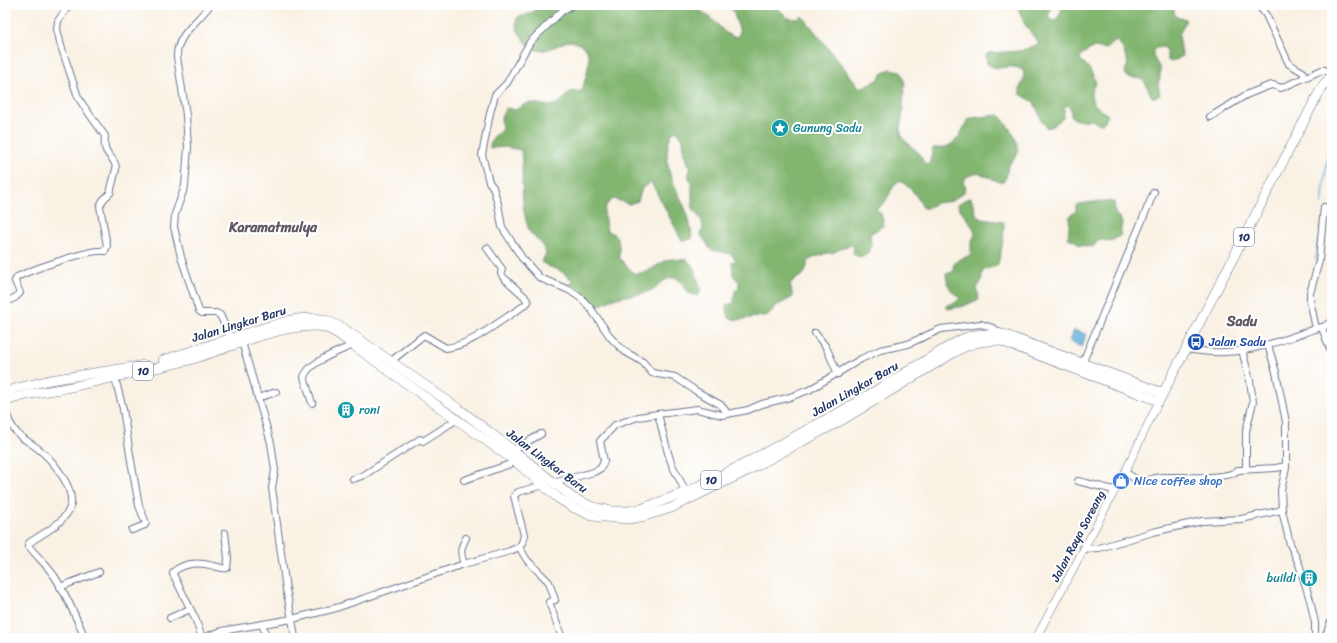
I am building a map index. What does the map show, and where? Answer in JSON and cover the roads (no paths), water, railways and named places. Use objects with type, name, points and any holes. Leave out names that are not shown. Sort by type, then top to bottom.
[{"type":"highway","name":"10","points":[[1161,397],[1316,98],[1324,84],[1332,75]]},
{"type":"highway","name":"Jalan Lingkar Baru","points":[[5,402],[16,397],[35,392],[60,389],[116,378],[201,356],[279,323],[306,318],[316,318],[331,322],[343,328],[459,409],[513,450],[569,496],[593,507],[611,511],[628,511],[641,509],[686,492],[744,464],[840,412],[965,337],[984,334],[1003,334],[1082,364],[1161,397]]},
{"type":"highway","name":"Jalan Lingkar Baru","points":[[5,394],[14,389],[50,380],[142,365],[201,349],[280,331],[306,326],[318,326],[333,331],[353,345],[516,462],[558,498],[572,507],[592,516],[629,519],[671,508],[747,471],[844,419],[960,349],[973,343],[987,340],[1001,341],[1161,397]]},
{"type":"main road","name":"Jalan Raya Soreang","points":[[1036,638],[1125,472],[1161,397]]},
{"type":"street","points":[[5,303],[20,293],[15,280],[17,277],[96,250],[105,251],[107,246],[100,206],[110,192],[116,165],[106,151],[104,143],[105,136],[78,97],[61,46],[57,29],[58,21],[69,5]]},
{"type":"street","points":[[210,5],[186,32],[176,49],[186,115],[188,147],[185,186],[175,214],[174,227],[180,252],[199,311],[202,313],[216,313],[220,315],[235,341],[258,398],[273,456],[275,470],[272,488],[286,589],[295,638]]},
{"type":"street","points":[[572,5],[562,11],[530,42],[511,77],[496,95],[490,113],[482,155],[489,182],[498,204],[502,227],[522,258],[536,275],[546,281],[569,290],[582,299],[591,309],[611,338],[624,351],[643,362],[652,373],[675,377],[721,405],[728,414]]},
{"type":"street","points":[[1258,5],[1266,15],[1289,64],[1303,72],[1305,77]]},
{"type":"street","points":[[1210,117],[1246,95],[1273,85],[1281,88],[1322,70],[1325,70],[1332,75]]},
{"type":"street","points":[[1082,364],[1154,192]]},
{"type":"street","points":[[1324,207],[1319,261],[1310,293],[1310,300],[1319,328],[1332,354]]},
{"type":"street","points":[[390,362],[424,335],[444,348],[455,346],[480,335],[528,302],[524,296],[503,277],[501,273],[502,269],[487,248]]},
{"type":"street","points":[[1185,349],[1206,352],[1242,350],[1268,345],[1319,328],[1332,321]]},
{"type":"street","points":[[225,533],[228,558],[227,568],[224,569],[204,564],[194,564],[182,566],[173,572],[202,638],[222,631],[292,619],[336,608],[464,564],[519,547],[524,540],[524,535],[514,496],[518,492],[594,472],[601,468],[604,461],[600,441],[615,425],[658,414],[698,409],[719,415],[748,410],[762,404],[802,393],[838,374],[861,359],[880,350],[908,344],[941,329],[981,324],[993,328],[1003,334]]},
{"type":"street","points":[[815,333],[826,347],[838,374]]},
{"type":"street","points":[[312,402],[304,375],[317,362],[353,345]]},
{"type":"street","points":[[1268,345],[1276,372],[1285,414],[1286,466],[1281,490],[1282,510],[1290,544],[1299,564],[1310,600],[1315,623],[1315,636],[1317,638]]},
{"type":"street","points":[[1242,350],[1250,381],[1253,402],[1246,431],[1246,469]]},
{"type":"street","points":[[116,378],[140,506],[146,523],[145,525],[132,530]]},
{"type":"street","points":[[258,398],[276,392]]},
{"type":"street","points":[[5,408],[9,421],[18,434],[50,459],[59,471],[69,490],[71,503],[64,518],[28,544],[54,576],[73,609],[85,638]]},
{"type":"street","points":[[658,414],[668,453],[686,492]]},
{"type":"street","points":[[353,479],[364,475],[420,439],[424,441],[456,420]]},
{"type":"street","points":[[513,450],[541,434]]},
{"type":"street","points":[[464,480],[516,462]]},
{"type":"street","points":[[1125,472],[1140,481],[1161,477],[1205,477],[1227,475],[1238,470],[1286,466]]},
{"type":"street","points":[[1078,481],[1114,490]]},
{"type":"street","points":[[1083,549],[1099,548],[1153,532],[1202,521],[1241,519],[1282,510]]},
{"type":"street","points":[[464,564],[461,546],[466,538]]},
{"type":"street","points":[[519,547],[527,560],[549,582],[555,600],[549,602],[562,638]]},
{"type":"street","points":[[60,587],[99,572]]},
{"type":"street","points":[[170,618],[190,609]]},
{"type":"street","points":[[1325,638],[1332,619]]},
{"type":"street","points":[[262,624],[267,638]]},
{"type":"water","points":[[1074,330],[1086,334],[1082,347],[1070,342]]},
{"type":"waterway","points":[[1322,205],[1332,116]]},
{"type":"waterway","points":[[1316,260],[1318,240]]},
{"type":"waterway","points":[[1307,299],[1307,305]]},
{"type":"place","name":"Gunung Sadu","points":[[780,128]]},
{"type":"place","name":"Jalan Sadu","points":[[1196,342]]},
{"type":"place","name":"roni","points":[[346,410]]},
{"type":"place","name":"Nice coffee shop","points":[[1121,481]]},
{"type":"place","name":"buildi","points":[[1309,578]]},
{"type":"district","name":"Karamatmulya","points":[[273,227]]},
{"type":"district","name":"Sadu","points":[[1242,321]]}]
